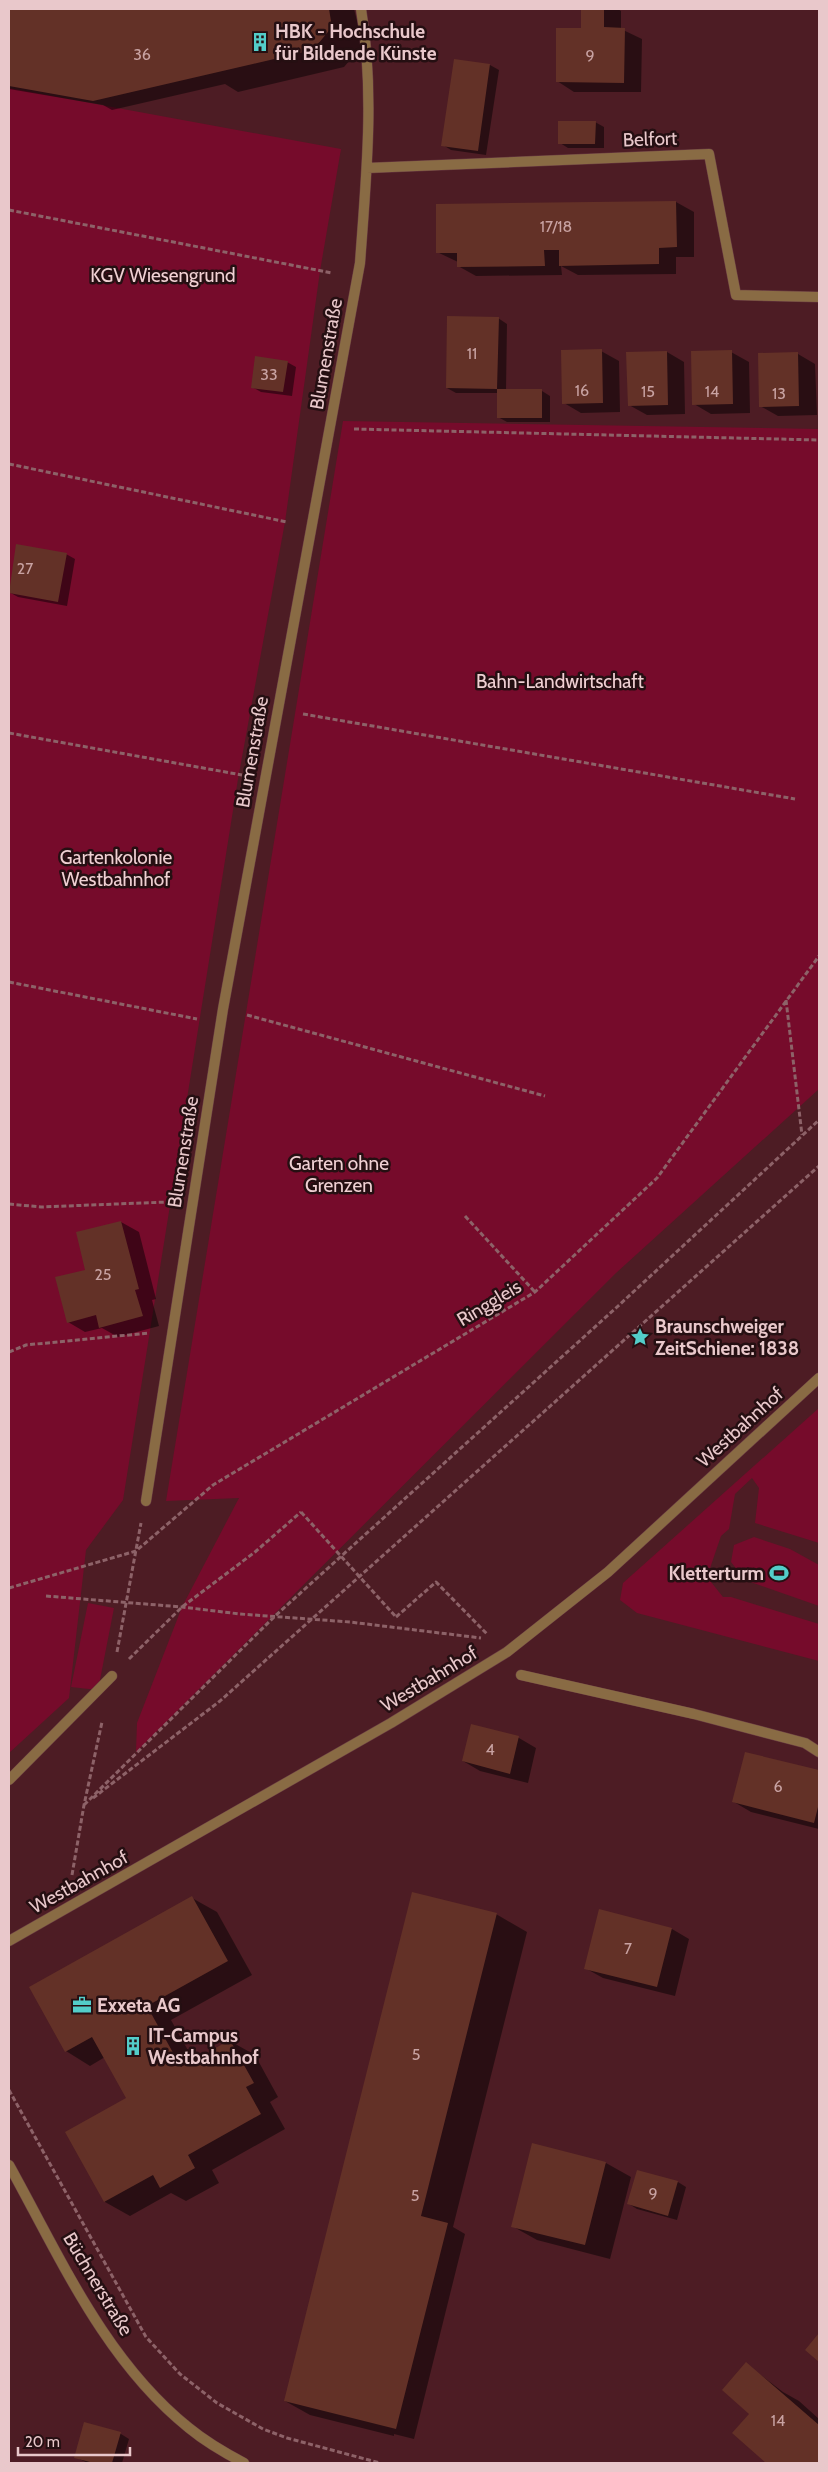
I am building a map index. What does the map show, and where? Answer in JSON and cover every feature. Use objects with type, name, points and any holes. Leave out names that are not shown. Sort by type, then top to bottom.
[{"type":"street","name":"Blumenstraße","points":[[146,1501],[220,1023],[358,278],[367,168],[367,43],[361,9]]},
{"type":"street","name":"Belfort","points":[[367,168],[709,154],[736,294],[819,297]]},
{"type":"street","name":"Westbahnhof","points":[[9,1941],[67,1910],[399,1718],[506,1652],[608,1572],[819,1378]]},
{"type":"street","points":[[521,1675],[704,1716],[805,1743],[819,1752]]},
{"type":"street","points":[[9,1780],[112,1676]]},
{"type":"street","name":"Büchnerstraße","points":[[9,2165],[98,2325],[135,2375],[188,2428],[213,2446],[244,2463]]},
{"type":"path","points":[[9,210],[358,278]]},
{"type":"path","points":[[331,428],[819,440]]},
{"type":"path","points":[[9,464],[312,527]]},
{"type":"path","points":[[277,709],[795,799]]},
{"type":"path","points":[[9,732],[264,780]]},
{"type":"path","name":"Ringgleis","points":[[9,1588],[136,1551],[213,1485],[535,1292],[657,1178],[819,956]]},
{"type":"path","points":[[9,982],[220,1023]]},
{"type":"path","points":[[786,1000],[802,1136]]},
{"type":"path","points":[[223,1009],[546,1096]]},
{"type":"path","points":[[67,1910],[84,1805],[275,1616],[617,1307],[819,1120]]},
{"type":"path","points":[[84,1805],[220,1702],[819,1166]]},
{"type":"path","points":[[9,1204],[41,1207],[193,1201]]},
{"type":"path","points":[[465,1216],[535,1292]]},
{"type":"path","points":[[9,1352],[26,1345],[172,1330]]},
{"type":"path","points":[[46,1596],[182,1607],[313,1619],[492,1639],[436,1582],[396,1617],[301,1512],[255,1552],[182,1607],[112,1676]]},
{"type":"path","points":[[9,2090],[146,2337],[180,2374],[217,2403],[263,2428],[286,2438],[380,2463]]},
{"type":"green space","points":[[9,88],[341,149],[320,271],[285,522],[238,779],[123,1500],[86,1550],[69,1698],[9,1753]]},
{"type":"green space","points":[[343,421],[819,429],[819,1089],[616,1273],[136,1752],[137,1723],[182,1607],[239,1498],[166,1501]]},
{"type":"green space","points":[[819,1408],[819,1543],[755,1523],[759,1488],[752,1478],[735,1494],[729,1529],[721,1536],[707,1577],[723,1597],[731,1597],[819,1624],[819,1661],[637,1613],[620,1600],[623,1583]]},
{"type":"green space","name":"Kletterturm","points":[[754,1537],[790,1549],[819,1565],[819,1606],[745,1580],[731,1562],[734,1545]]},
{"type":"green space","points":[[88,1603],[114,1608],[98,1690],[71,1687]]},
{"type":"building","points":[[9,9],[329,9],[332,27],[313,50],[93,101],[9,86]]},
{"type":"building","points":[[581,9],[604,9],[604,27],[625,28],[624,83],[556,82],[556,28],[581,28]]},
{"type":"building","points":[[454,59],[490,64],[478,151],[441,146]]},
{"type":"building","points":[[558,121],[596,121],[595,144],[558,144]]},
{"type":"building","points":[[676,201],[677,247],[659,248],[659,264],[559,266],[559,250],[544,250],[545,266],[457,267],[457,253],[436,253],[436,204]]},
{"type":"building","points":[[447,316],[499,317],[497,389],[446,388]]},
{"type":"building","points":[[602,349],[603,403],[562,404],[561,350]]},
{"type":"building","points":[[732,350],[733,404],[692,405],[691,351]]},
{"type":"building","points":[[667,351],[668,405],[628,406],[626,352]]},
{"type":"building","points":[[798,352],[799,406],[759,407],[758,353]]},
{"type":"building","points":[[255,356],[288,361],[283,392],[251,388]]},
{"type":"building","points":[[497,389],[542,389],[542,418],[497,418]]},
{"type":"building","points":[[16,544],[67,553],[58,602],[9,593]]},
{"type":"building","points":[[121,1221],[139,1289],[135,1290],[143,1316],[99,1328],[96,1315],[67,1323],[55,1277],[85,1270],[76,1232]]},
{"type":"building","points":[[471,1724],[519,1736],[510,1774],[462,1761]]},
{"type":"building","points":[[745,1752],[819,1770],[819,1803],[814,1823],[732,1802]]},
{"type":"building","points":[[412,1892],[497,1913],[421,2216],[448,2223],[396,2429],[284,2401]]},
{"type":"building","name":"IT-Campus Westbahnhof","points":[[192,1896],[228,1961],[147,2006],[181,2067],[230,2040],[254,2083],[246,2087],[261,2114],[188,2155],[195,2168],[160,2188],[153,2175],[104,2202],[65,2132],[126,2098],[92,2037],[65,2052],[29,1987]]},
{"type":"building","points":[[599,1909],[672,1928],[657,1987],[584,1969]]},
{"type":"building","points":[[532,2143],[606,2162],[585,2245],[511,2227]]},
{"type":"building","points":[[637,2170],[678,2181],[668,2216],[627,2204]]},
{"type":"building","points":[[819,2333],[819,2362],[805,2350]]},
{"type":"building","points":[[746,2362],[819,2425],[819,2463],[766,2463],[732,2433],[749,2414],[722,2390]]},
{"type":"building","points":[[84,2422],[121,2432],[112,2463],[94,2463],[74,2458]]},
{"type":"place","name":"HBK - Hochschule für Bildende Künste","points":[[260,42]]},
{"type":"place","name":"Braunschweiger ZeitSchiene: 1838","points":[[640,1337]]},
{"type":"place","name":"Kletterturm","points":[[779,1573]]},
{"type":"place","name":"Exxeta AG","points":[[82,2005]]},
{"type":"place","name":"IT-Campus Westbahnhof","points":[[133,2046]]},
{"type":"park label","name":"KGV Wiesengrund","points":[[163,275]]},
{"type":"park label","name":"Bahn-Landwirtschaft","points":[[560,681]]},
{"type":"park label","name":"Gartenkolonie Westbahnhof","points":[[116,868]]},
{"type":"park label","name":"Garten ohne Grenzen","points":[[339,1174]]}]
